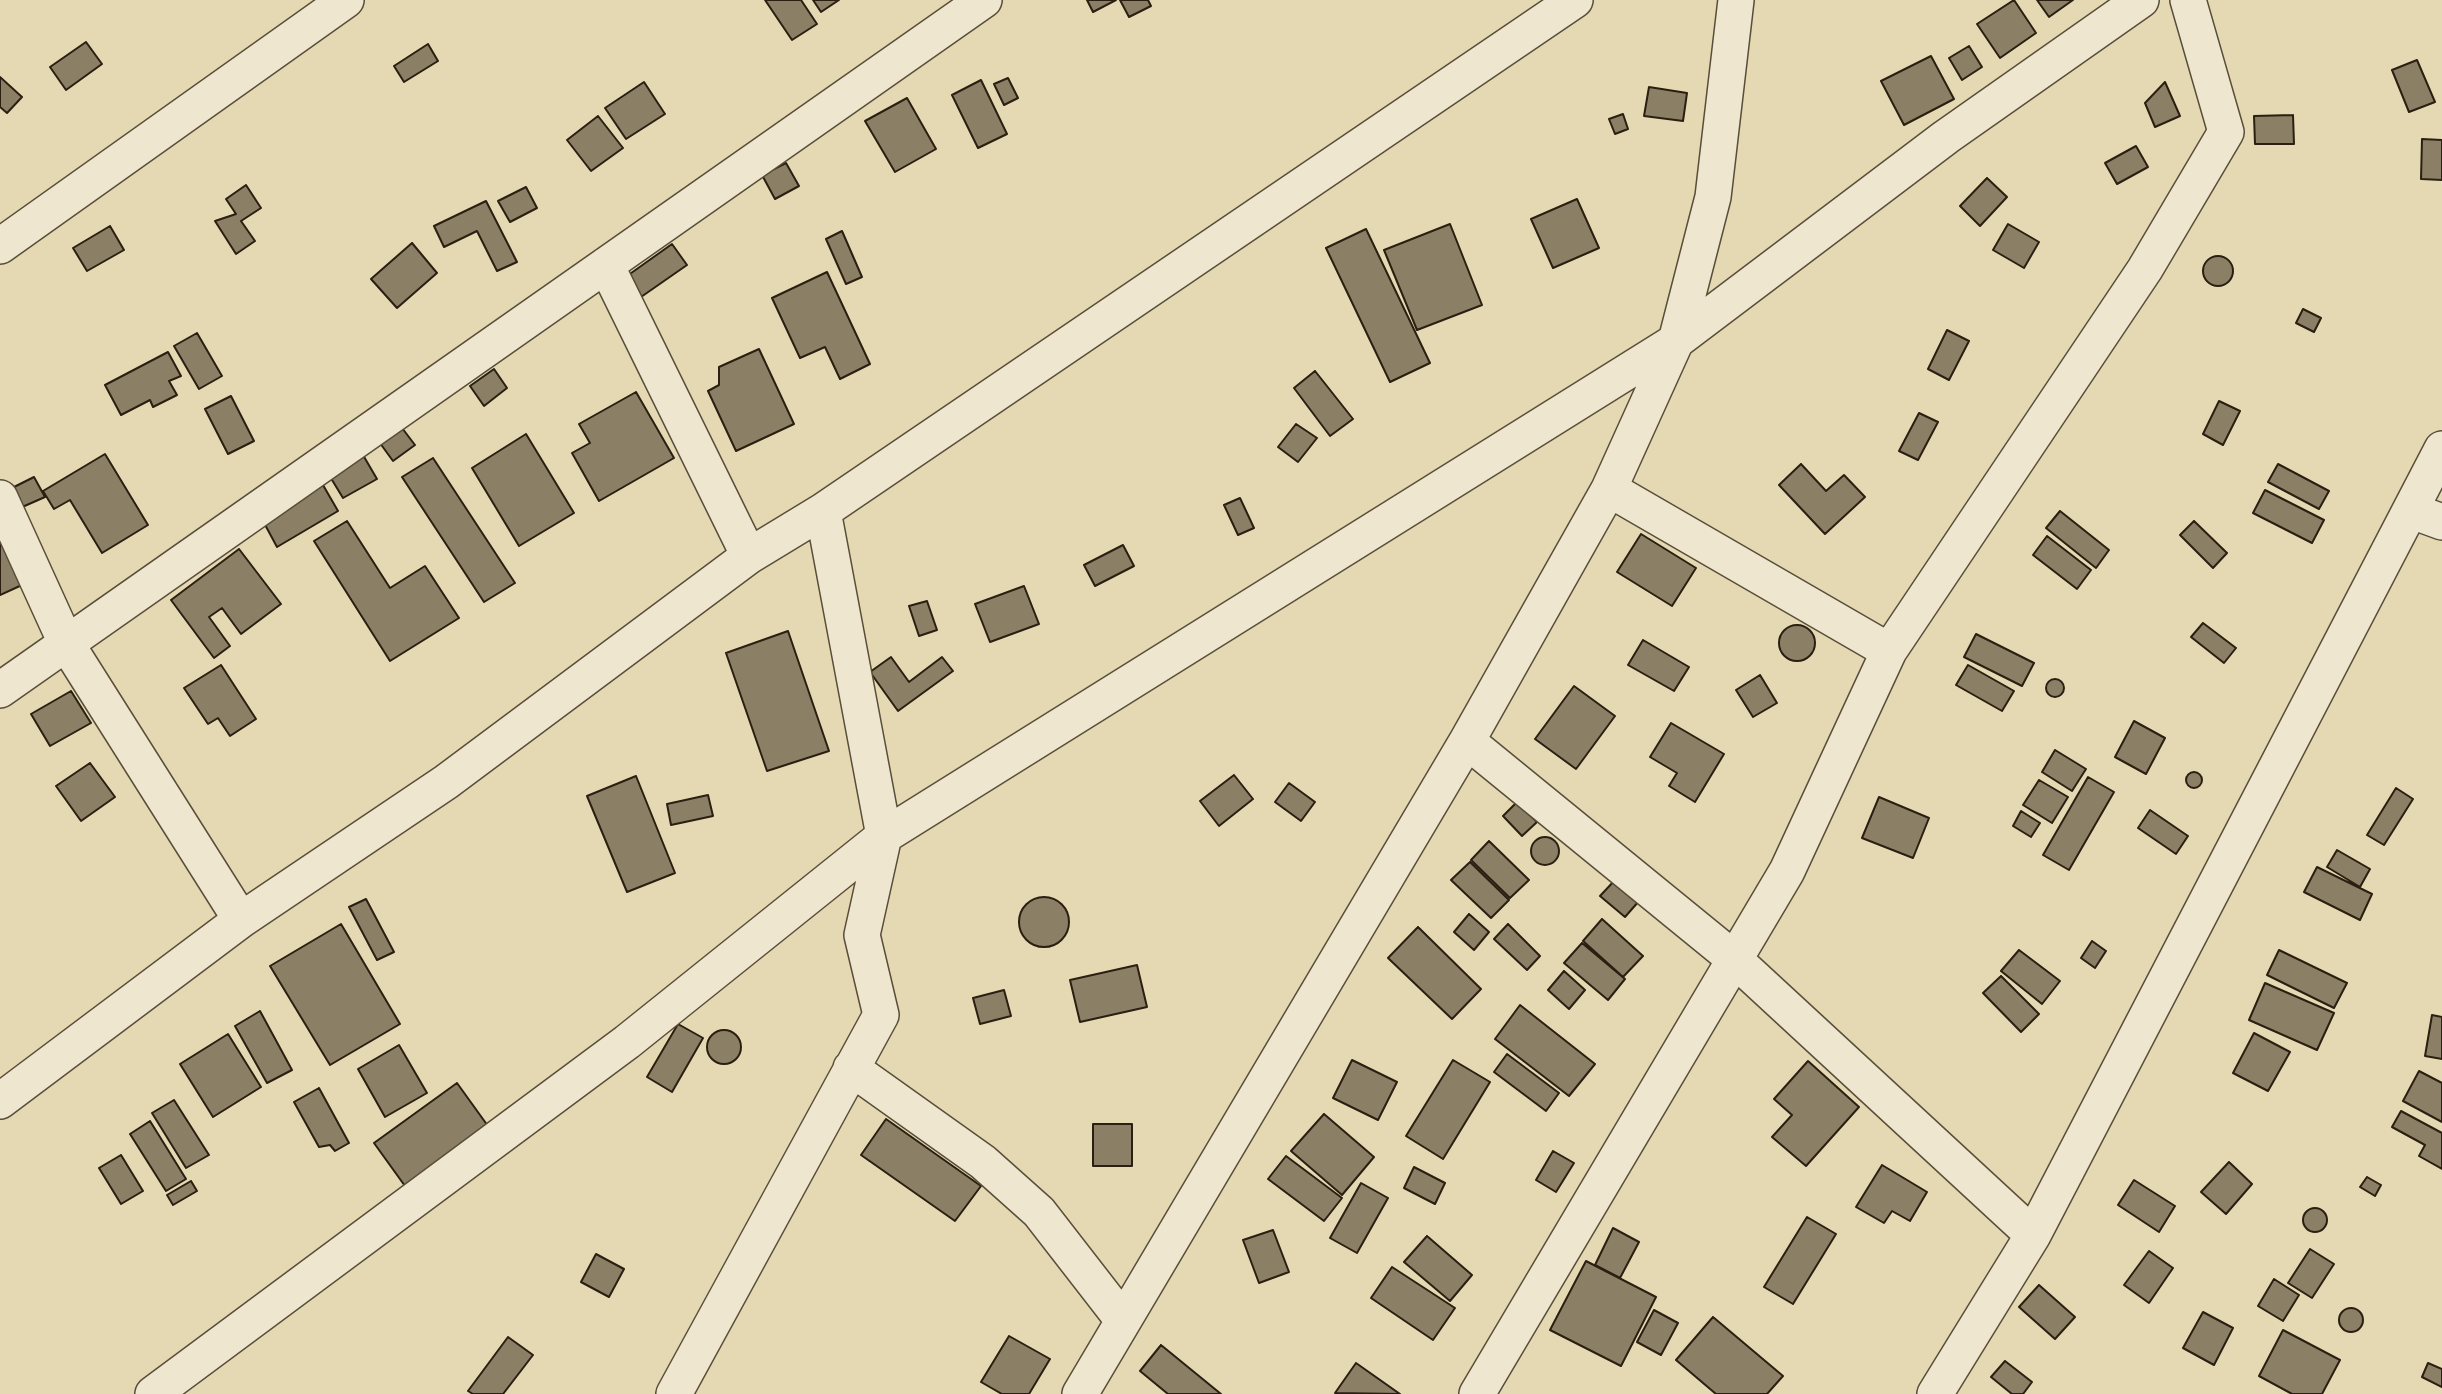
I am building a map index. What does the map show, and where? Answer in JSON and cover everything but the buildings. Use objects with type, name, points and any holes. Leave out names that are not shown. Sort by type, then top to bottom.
[{"type":"street","points":[[0,246],[346,0]]},
{"type":"street","points":[[0,690],[984,0]]},
{"type":"street","points":[[0,1101],[242,920],[446,782],[749,556],[822,510],[1575,0]]},
{"type":"street","points":[[1080,1394],[1122,1319],[1467,741],[1609,489],[1675,341],[1713,197],[1736,0]]},
{"type":"street","points":[[153,1394],[627,1042],[884,836],[1675,341],[1946,137],[2141,0]]},
{"type":"street","points":[[1477,1394],[1787,871],[1889,651],[2146,269],[2226,132],[2188,0]]},
{"type":"street","points":[[607,265],[749,556]]},
{"type":"street","points":[[1936,1394],[2032,1235],[2427,517],[2442,449]]},
{"type":"street","points":[[1609,489],[1889,651]]},
{"type":"street","points":[[0,498],[66,643],[242,920]]},
{"type":"street","points":[[674,1394],[881,1016],[862,935],[884,836],[822,510]]},
{"type":"street","points":[[1467,741],[1733,958],[2032,1235]]},
{"type":"street","points":[[851,1068],[983,1162],[1039,1212],[1122,1319]]}]
